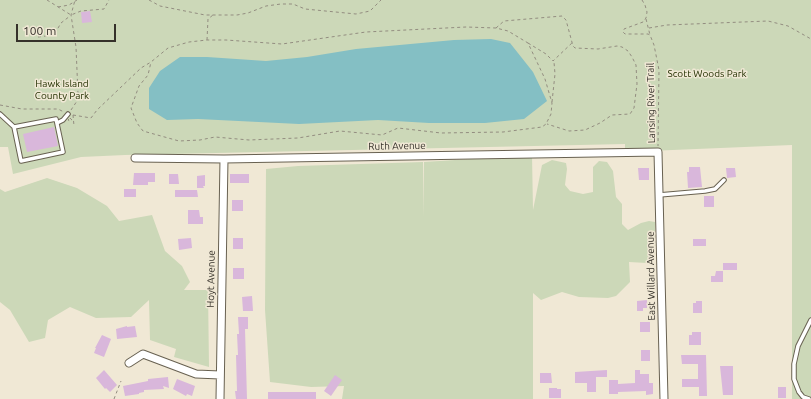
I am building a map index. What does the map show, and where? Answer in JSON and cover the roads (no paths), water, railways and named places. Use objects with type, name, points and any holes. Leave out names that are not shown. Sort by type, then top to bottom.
[{"type":"street","name":"Ruth Avenue","points":[[135,158],[224,159],[658,152]]},
{"type":"street","name":"East Willard Avenue","points":[[658,152],[664,399]]},
{"type":"street","name":"Hoyt Avenue","points":[[220,399],[224,159]]},
{"type":"street","points":[[129,363],[143,354],[196,374],[220,375]]},
{"type":"lane","points":[[0,114],[14,127],[21,162],[63,152],[56,119],[14,127]]},
{"type":"lane","points":[[57,123],[63,120],[68,114]]},
{"type":"lane","points":[[659,195],[715,189],[724,180]]},
{"type":"lane","points":[[809,399],[803,397],[798,392],[794,379],[794,364],[798,346],[811,320]]},
{"type":"water","points":[[491,39],[510,43],[533,72],[547,101],[524,119],[485,123],[429,123],[378,120],[299,124],[198,119],[167,120],[149,109],[149,88],[160,71],[180,57],[207,57],[266,61],[307,57],[356,49],[454,40]]},
{"type":"park label","name":"Scott Woods Park","points":[[707,74]]},
{"type":"park label","name":"Hawk Island County Park","points":[[62,90]]}]
